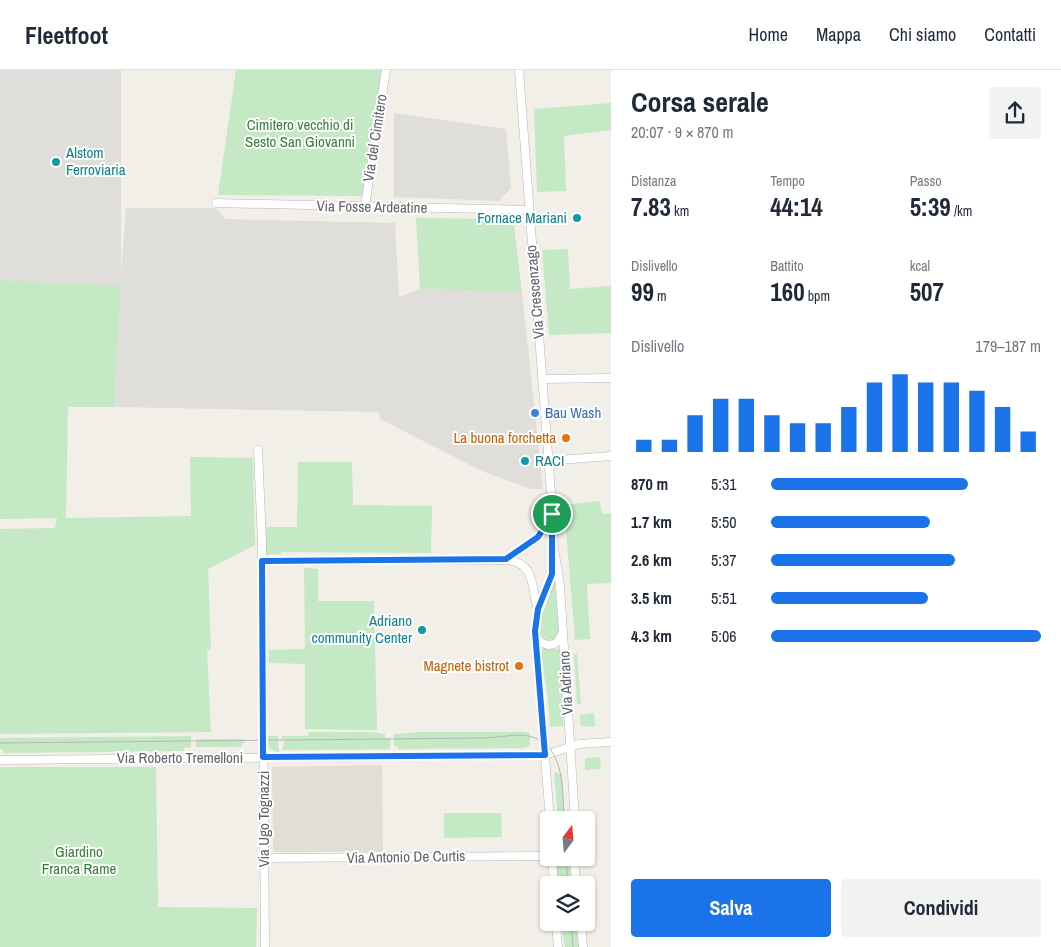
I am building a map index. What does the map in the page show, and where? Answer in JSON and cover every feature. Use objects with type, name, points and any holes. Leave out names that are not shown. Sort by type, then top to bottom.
[{"type":"street","name":"Via del Cimitero","points":[[365,206],[386,70]]},
{"type":"street","name":"Via Crescenzago","points":[[519,70],[552,514]]},
{"type":"street","name":"Via Fosse Ardeatine","points":[[216,203],[528,210]]},
{"type":"street","points":[[542,379],[611,378]]},
{"type":"street","name":"Via Ugo Tognazzi","points":[[258,450],[262,561],[265,947]]},
{"type":"street","points":[[559,460],[611,456]]},
{"type":"street","points":[[506,559],[538,537],[552,514]]},
{"type":"street","name":"Via Adriano","points":[[552,514],[554,547],[559,573],[574,811]]},
{"type":"street","name":"Via Adriano","points":[[549,811],[535,635],[538,609],[551,579],[554,547]]},
{"type":"street","points":[[262,561],[506,559],[521,564],[530,574],[538,609]]},
{"type":"street","points":[[535,635],[542,643],[552,645],[560,640],[562,630]]},
{"type":"street","name":"Via Roberto Tremelloni","points":[[0,760],[545,755],[582,743],[611,742]]},
{"type":"street","name":"Via Antonio De Curtis","points":[[264,858],[540,857]]},
{"type":"street","points":[[557,931],[558,947]]},
{"type":"street","points":[[582,931],[584,947]]},
{"type":"shaded area","points":[[0,70],[121,70],[121,273],[126,208],[216,208],[225,219],[395,223],[399,297],[420,289],[522,292],[543,489],[531,489],[482,471],[380,419],[379,412],[114,407],[121,286],[0,280]]},
{"type":"shaded area","points":[[394,113],[506,129],[511,188],[499,201],[394,197]]},
{"type":"shaded area","points":[[382,765],[383,852],[276,852],[273,850],[272,767]]},
{"type":"green space","name":"Cimitero vecchio di Sesto San Giovanni","points":[[236,70],[382,70],[362,196],[218,195]]},
{"type":"green space","points":[[611,103],[611,130],[564,136],[566,191],[537,192],[534,109]]},
{"type":"green space","points":[[416,218],[502,219],[514,226],[522,292],[420,289]]},
{"type":"green space","points":[[568,249],[570,289],[611,286],[611,333],[549,335],[542,250]]},
{"type":"green space","points":[[0,280],[121,286],[114,407],[68,407],[66,518],[191,516],[190,457],[253,458],[255,545],[208,569],[211,650],[207,650],[211,732],[0,734],[0,529],[55,528],[57,518],[0,519]]},
{"type":"green space","points":[[298,462],[352,462],[353,505],[432,506],[431,553],[282,552],[280,554],[265,555],[261,527],[297,527]]},
{"type":"green space","points":[[600,501],[602,514],[611,513],[611,583],[587,584],[590,639],[575,640],[564,505]]},
{"type":"green space","points":[[304,568],[318,569],[318,601],[374,601],[377,730],[305,729],[305,664],[269,663],[269,650],[305,649]]},
{"type":"green space","points":[[555,582],[559,630],[554,639],[547,640],[539,633],[539,621]]},
{"type":"green space","points":[[540,649],[560,649],[564,726],[550,727],[548,699]]},
{"type":"green space","points":[[574,654],[577,654],[581,704],[577,704]]},
{"type":"green space","points":[[594,713],[595,727],[581,726],[580,715]]},
{"type":"green space","points":[[309,732],[370,732],[385,734],[385,738],[390,738],[390,749],[282,750],[285,739],[282,739],[282,736],[308,736]]},
{"type":"green space","points":[[419,732],[525,732],[530,733],[530,746],[522,748],[398,749],[398,746],[394,746],[394,734]]},
{"type":"green space","points":[[191,736],[191,747],[184,748],[184,751],[3,753],[3,749],[0,749],[0,738]]},
{"type":"green space","points":[[268,736],[278,736],[279,753],[269,748]]},
{"type":"green space","points":[[196,739],[244,739],[244,743],[242,743],[242,747],[196,747]]},
{"type":"green space","points":[[600,757],[601,769],[585,770],[585,758]]},
{"type":"green space","name":"Giardino Franca Rame","points":[[0,767],[156,767],[158,907],[257,908],[256,947],[0,947]]},
{"type":"green space","points":[[554,772],[562,774],[564,811],[557,811]]},
{"type":"green space","points":[[444,813],[501,813],[502,837],[444,838]]},
{"type":"green space","points":[[557,866],[570,866],[570,876],[557,876]]},
{"type":"green space","points":[[562,931],[577,931],[579,947],[565,947]]},
{"type":"tram line","points":[[0,743],[482,738],[521,735],[536,738],[546,745],[554,755],[559,767],[564,811]]},
{"type":"tram line","points":[[567,866],[567,876]]},
{"type":"tram line","points":[[572,931],[573,947]]},
{"type":"place","name":"Alstom Ferroviaria","points":[[56,162]]},
{"type":"place","name":"Fornace Mariani","points":[[577,218]]},
{"type":"place","name":"Bau Wash","points":[[535,413]]},
{"type":"place","name":"La buona forchetta","points":[[566,438]]},
{"type":"place","name":"RACI","points":[[525,461]]},
{"type":"place","name":"Adriano community Center","points":[[422,630]]},
{"type":"place","name":"Magnete bistrot","points":[[519,666]]},
{"type":"route","points":[[552,514],[554,547],[552,574],[550,584],[538,609],[535,631],[545,755],[263,757],[262,561],[506,559],[528,546],[538,537],[552,514]]}]
